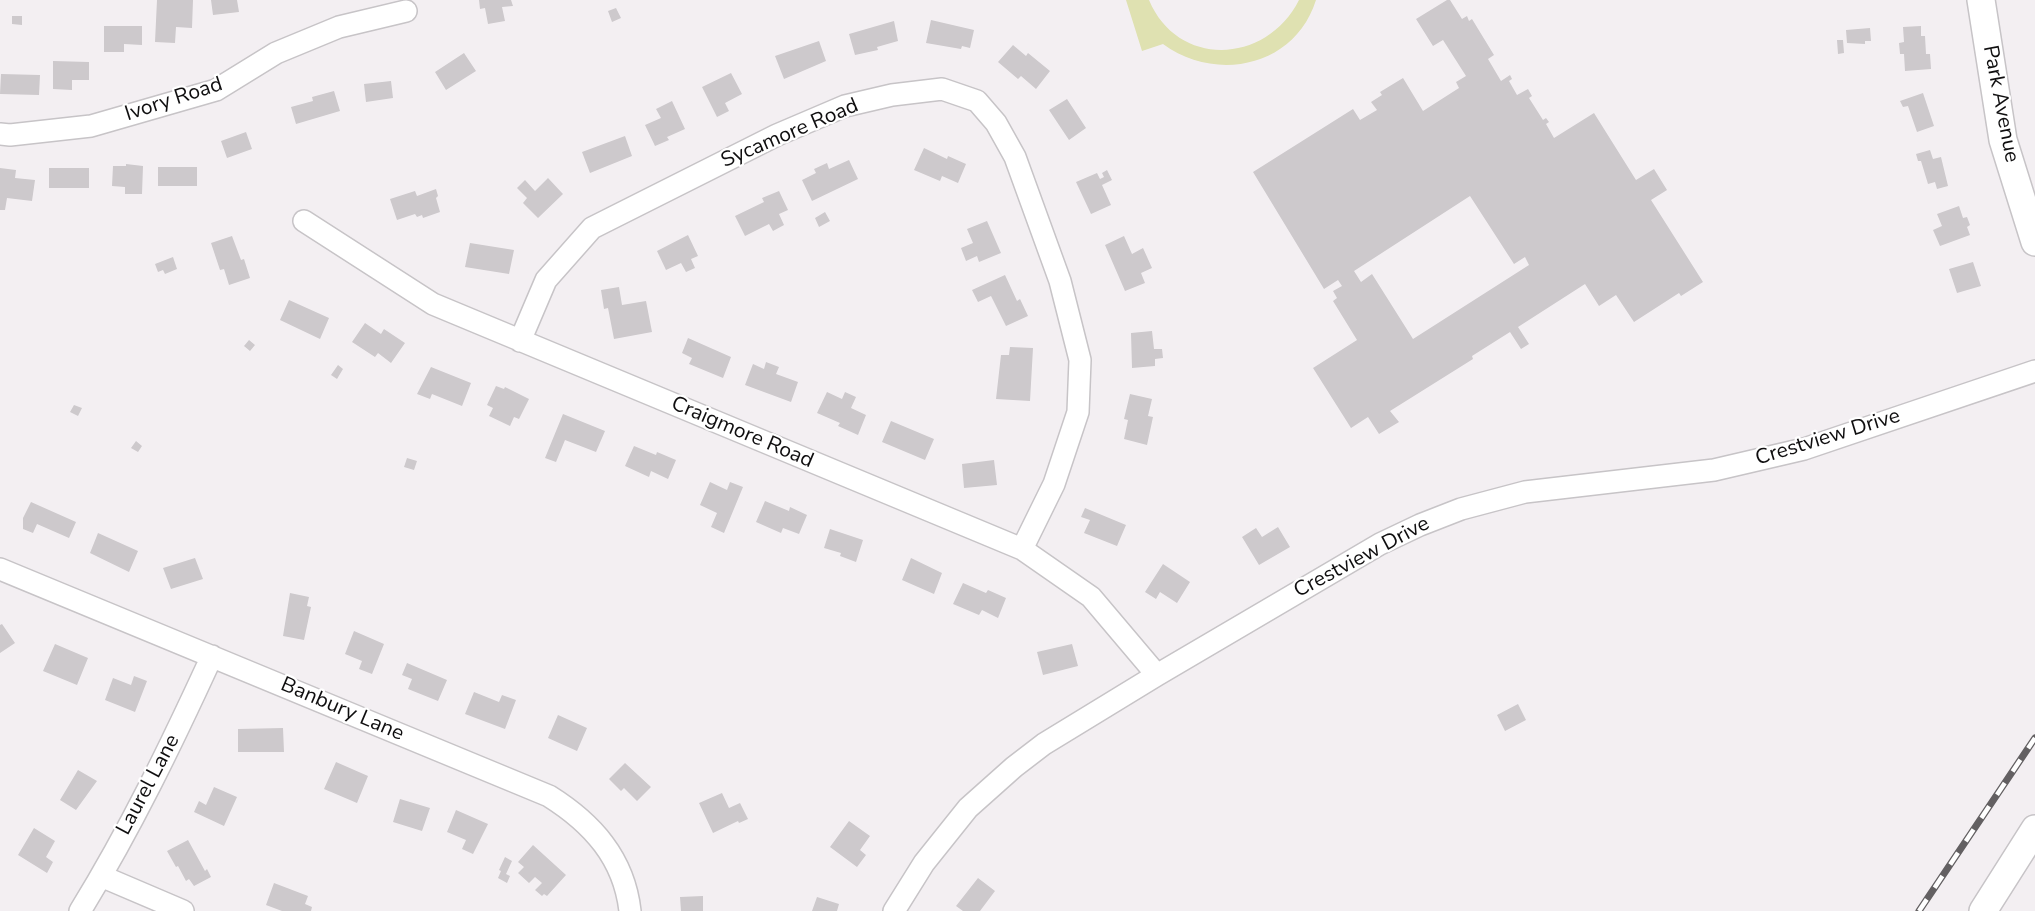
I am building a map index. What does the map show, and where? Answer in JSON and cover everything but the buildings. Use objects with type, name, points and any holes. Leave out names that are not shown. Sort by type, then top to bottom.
[{"type":"main road","name":"Park Avenue","points":[[1981,0],[2003,140],[2035,242]]},
{"type":"main road","points":[[1983,911],[2035,829]]},
{"type":"street","name":"Ivory Road","points":[[0,134],[10,135],[91,126],[216,90],[276,53],[339,27],[406,11]]},
{"type":"street","name":"Sycamore Road","points":[[520,341],[546,280],[592,228],[777,135],[845,106],[892,95],[942,89],[976,101],[996,123],[1015,157],[1060,281],[1080,360],[1078,412],[1054,484],[1022,549]]},
{"type":"street","name":"Craigmore Road","points":[[303,221],[433,304],[1022,549],[1091,597],[1157,675]]},
{"type":"street","name":"Crestview Drive","points":[[894,911],[924,863],[947,832],[986,791],[1044,744],[1380,544],[1461,509],[1525,492],[1714,470],[1804,448],[2035,371]]},
{"type":"street","name":"Banbury Lane","points":[[0,569],[549,796],[574,812],[597,834],[614,859],[625,888],[630,911]]},
{"type":"street","name":"Laurel Lane","points":[[80,911],[101,876],[179,728],[212,656]]},
{"type":"street","points":[[101,876],[183,911]]},
{"type":"green space","points":[[1126,0],[1149,0],[1162,22],[1180,38],[1201,47],[1223,50],[1245,46],[1266,37],[1285,21],[1299,0],[1316,0],[1306,23],[1291,41],[1272,54],[1252,62],[1229,65],[1206,63],[1184,56],[1163,44],[1142,51]]},
{"type":"railway","points":[[1919,911],[2035,738]]}]
